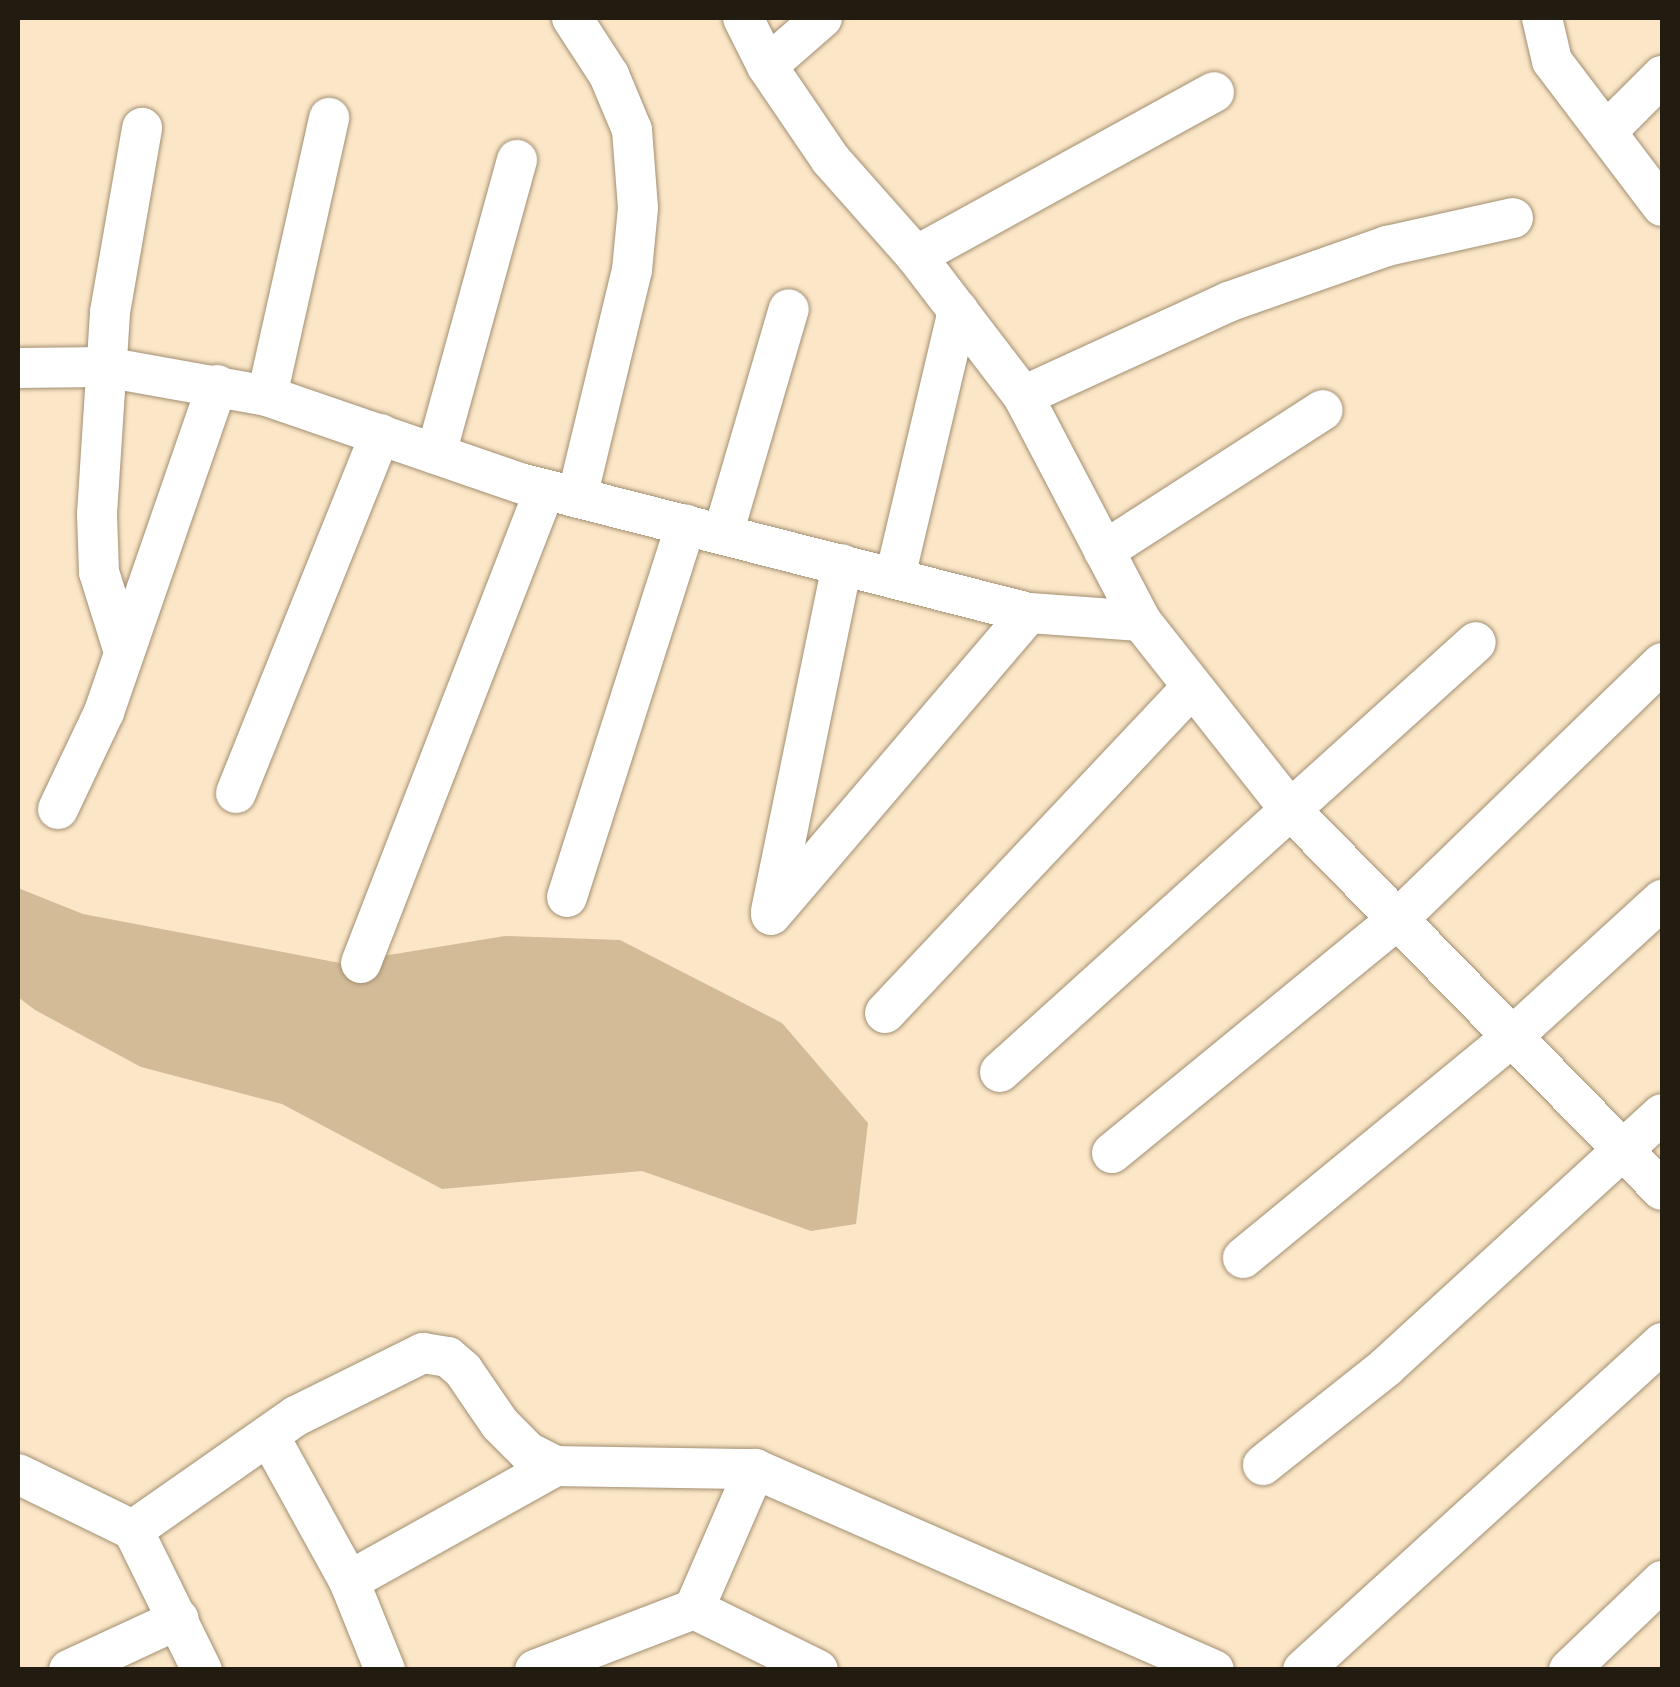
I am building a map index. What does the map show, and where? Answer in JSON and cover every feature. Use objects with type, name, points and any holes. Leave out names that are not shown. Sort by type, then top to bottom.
[{"type":"street","points":[[360,963],[561,493],[632,270],[638,208],[632,130],[609,75],[572,18]]},
{"type":"street","points":[[743,18],[767,66],[831,160],[916,256],[1023,396],[1141,621],[1191,688],[1288,807],[1662,1190]]},
{"type":"street","points":[[767,66],[822,18]]},
{"type":"street","points":[[1542,18],[1552,62],[1662,206]]},
{"type":"street","points":[[1608,131],[1662,76]]},
{"type":"street","points":[[916,256],[1214,92]]},
{"type":"street","points":[[267,396],[329,118]]},
{"type":"street","points":[[124,652],[99,572],[105,367],[142,128]]},
{"type":"street","points":[[436,454],[517,160]]},
{"type":"street","points":[[1023,396],[1228,302],[1387,246],[1513,218]]},
{"type":"street","points":[[567,898],[789,309]]},
{"type":"street","points":[[895,577],[958,310]]},
{"type":"street","points":[[18,368],[105,367],[267,396],[561,493],[1028,612],[1141,621]]},
{"type":"street","points":[[58,809],[124,652],[217,386]]},
{"type":"street","points":[[1104,550],[1323,410]]},
{"type":"street","points":[[236,793],[380,434]]},
{"type":"street","points":[[842,564],[771,915],[1028,612]]},
{"type":"street","points":[[1000,1072],[1288,807],[1476,642]]},
{"type":"street","points":[[1112,1153],[1399,918],[1662,662]]},
{"type":"street","points":[[885,1013],[1191,688]]},
{"type":"street","points":[[1242,1258],[1513,1036],[1662,900]]},
{"type":"street","points":[[1263,1464],[1386,1366],[1662,1114]]},
{"type":"street","points":[[1303,1670],[1662,1342]]},
{"type":"street","points":[[133,1530],[344,1387],[423,1353],[448,1357],[463,1370],[500,1424],[528,1452],[556,1466],[754,1469],[1214,1670]]},
{"type":"street","points":[[269,1436],[349,1580],[385,1670]]},
{"type":"street","points":[[349,1580],[556,1466]]},
{"type":"street","points":[[535,1670],[694,1609],[754,1469]]},
{"type":"street","points":[[18,1474],[133,1530],[202,1670]]},
{"type":"street","points":[[18,1510],[56,1492]]},
{"type":"street","points":[[1569,1670],[1662,1581]]},
{"type":"street","points":[[694,1609],[818,1670]]},
{"type":"street","points":[[69,1670],[179,1619]]},
{"type":"shaded area","points":[[18,888],[83,914],[340,963],[505,936],[620,940],[782,1023],[868,1123],[856,1224],[811,1231],[642,1171],[442,1189],[282,1104],[141,1067],[35,1010],[18,997]]}]
